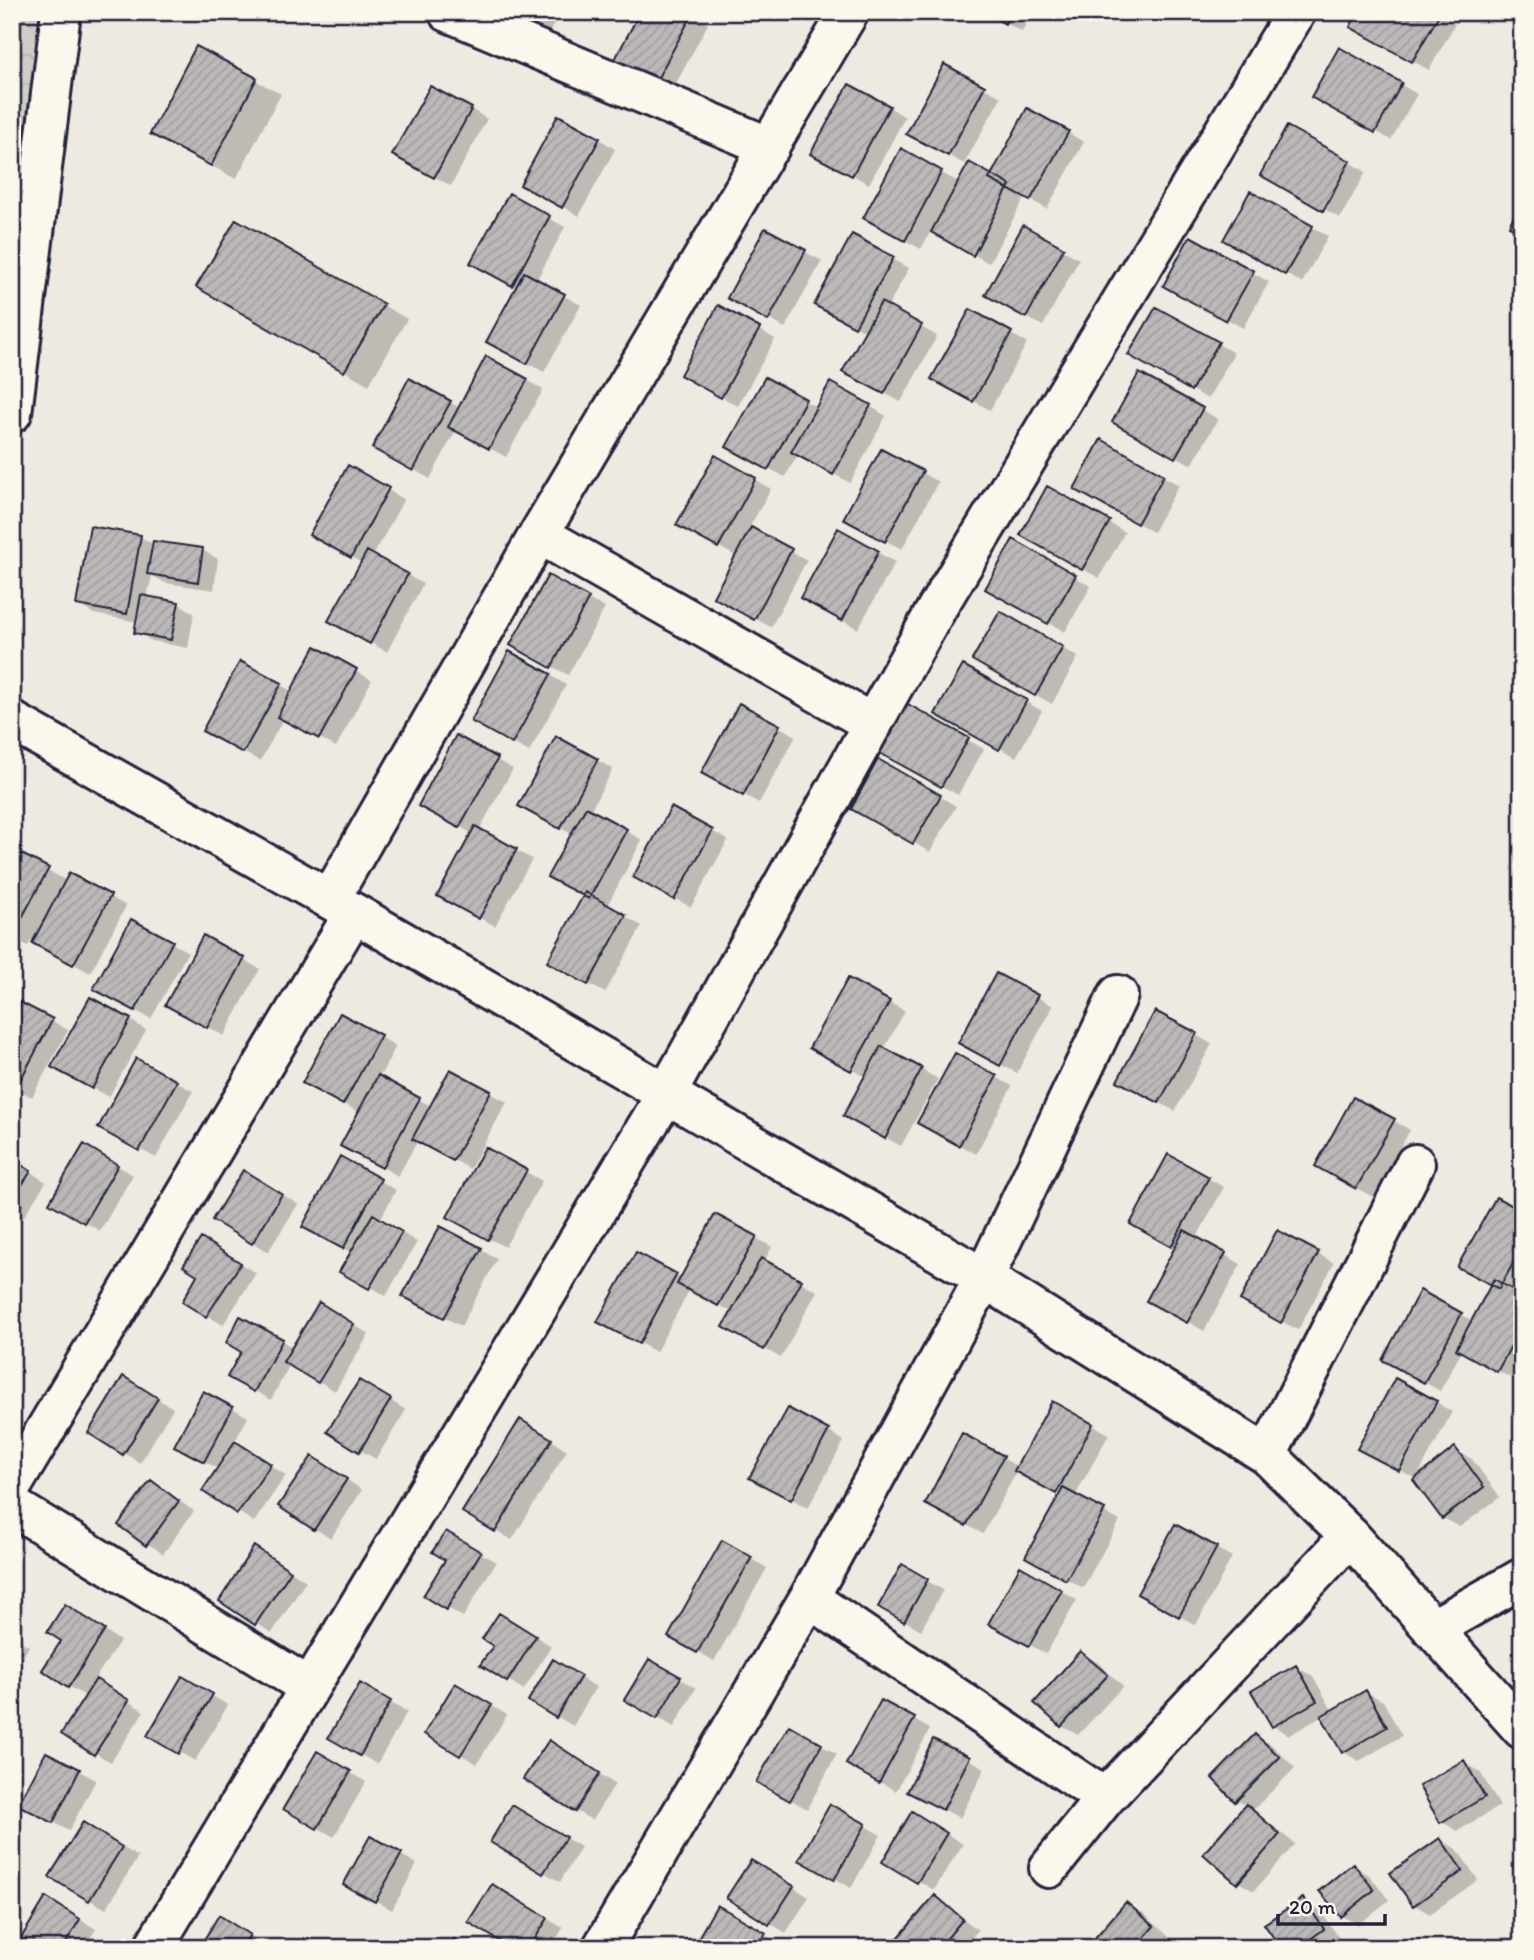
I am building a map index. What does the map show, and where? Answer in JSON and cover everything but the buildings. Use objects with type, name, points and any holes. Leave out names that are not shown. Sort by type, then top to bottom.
[{"type":"street","points":[[12,413],[61,12]]},
{"type":"street","points":[[448,12],[770,148]]},
{"type":"street","points":[[12,1486],[342,906],[539,534],[849,12]]},
{"type":"street","points":[[153,1948],[667,1093],[944,596],[1296,12]]},
{"type":"street","points":[[539,534],[873,724]]},
{"type":"street","points":[[12,721],[342,906],[984,1278],[1267,1455],[1350,1536],[1502,1703],[1522,1729]]},
{"type":"street","points":[[602,1948],[809,1598],[984,1278],[1118,995]]},
{"type":"street","points":[[1267,1455],[1415,1164]]},
{"type":"street","points":[[12,1506],[309,1687]]},
{"type":"street","points":[[1049,1868],[1105,1798],[1350,1536]]},
{"type":"street","points":[[1432,1629],[1522,1578]]},
{"type":"street","points":[[809,1598],[1105,1798]]},
{"type":"green space","points":[[12,12],[65,12],[12,398]]}]
